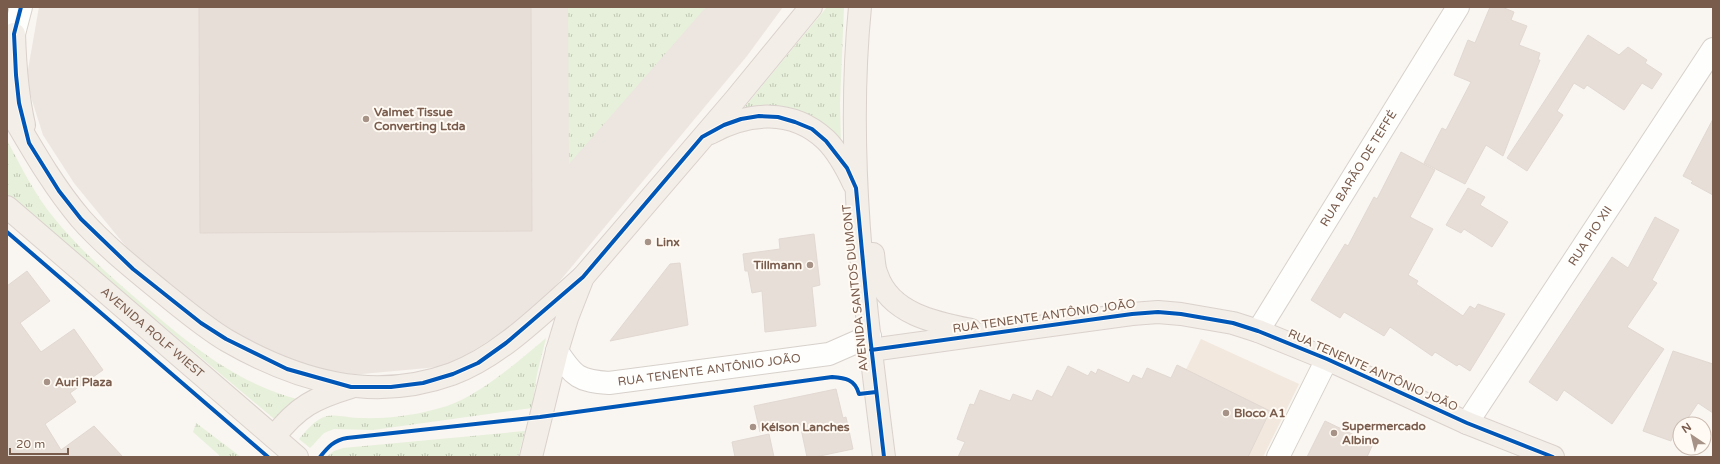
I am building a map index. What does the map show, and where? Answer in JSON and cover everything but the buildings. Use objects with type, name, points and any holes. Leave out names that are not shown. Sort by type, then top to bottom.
[{"type":"main road","points":[[7,106],[59,191],[81,219],[133,269],[201,323],[226,339],[287,369],[351,387],[391,388],[423,383],[453,374],[478,363],[511,339],[583,277],[789,35],[811,7]]},
{"type":"main road","name":"AVENIDA SANTOS DUMONT","points":[[860,7],[854,98],[856,188],[870,343],[884,457]]},
{"type":"main road","points":[[10,40],[19,103],[29,143]]},
{"type":"main road","points":[[854,98],[863,141],[872,253],[876,275],[882,286],[904,308],[914,314],[937,324],[985,334]]},
{"type":"main road","points":[[702,137],[724,125],[741,119],[759,116],[778,117],[795,122],[812,130],[826,141],[847,168],[856,188]]},
{"type":"main road","name":"AVENIDA ROLF WIEST","points":[[7,208],[297,457]]},
{"type":"main road","points":[[531,457],[557,351],[567,318],[583,277]]},
{"type":"main road","name":"RUA TENENTE ANTÔNIO JOÃO","points":[[870,343],[985,334],[1132,314],[1158,312],[1206,318],[1234,323],[1258,331],[1327,359],[1467,423],[1553,457]]},
{"type":"main road","points":[[274,437],[283,426],[306,405],[323,396],[351,387]]},
{"type":"street","points":[[10,40],[21,7]]},
{"type":"street","name":"RUA BARÃO DE TEFFÉ","points":[[1258,331],[1458,7]]},
{"type":"street","name":"RUA PIO XII","points":[[1467,423],[1713,49]]},
{"type":"street","name":"RUA TENENTE ANTÔNIO JOÃO","points":[[557,351],[567,366],[582,379],[592,382],[609,383],[829,354],[870,343]]},
{"type":"street","points":[[1278,457],[1327,359]]},
{"type":"shaded area","points":[[39,7],[783,7],[747,56],[534,312],[449,366],[329,377],[235,339],[128,249],[74,183],[43,135],[26,81]]},
{"type":"shaded area","points":[[1201,339],[1299,384],[1263,457],[1143,457]]},
{"type":"green space","points":[[568,7],[706,7],[569,164]]},
{"type":"green space","points":[[827,7],[844,7],[840,103],[841,146],[771,107],[744,108]]},
{"type":"green space","points":[[7,140],[47,209],[95,261],[157,317],[195,347],[234,373],[277,393],[301,400],[279,423],[7,195]]},
{"type":"green space","points":[[546,338],[537,374],[532,408],[373,430],[334,429],[324,433],[310,448],[299,439],[315,422],[327,416],[335,415],[360,418],[393,417],[425,412],[460,401],[499,376]]},
{"type":"green space","points":[[196,423],[241,457],[219,457],[219,455],[193,432]]},
{"type":"green space","points":[[525,431],[518,457],[326,457],[334,451],[343,448]]},
{"type":"cycle path","points":[[21,7],[14,34],[16,75],[19,103],[29,143],[59,191],[81,219],[133,269],[201,323],[226,339],[287,369],[351,387],[391,387],[423,383],[453,374],[478,363],[506,343],[583,277],[702,137],[724,125],[741,119],[759,116],[778,117],[812,129],[826,141],[847,168],[856,188],[870,336],[884,457]]},
{"type":"cycle path","points":[[7,232],[268,457]]},
{"type":"cycle path","points":[[871,350],[1132,314],[1158,312],[1181,314],[1233,323],[1258,331],[1327,359],[1467,423],[1553,457]]},
{"type":"cycle path","points":[[320,457],[332,444],[338,440],[347,438],[540,417],[832,377],[849,380],[855,385],[859,394],[876,392]]},
{"type":"place","name":"Valmet Tissue Converting Ltda","points":[[366,119]]},
{"type":"place","name":"Linx","points":[[648,242]]},
{"type":"place","name":"Tillmann","points":[[810,265]]},
{"type":"place","name":"Auri Plaza","points":[[47,382]]},
{"type":"place","name":"Bloco A1","points":[[1226,413]]},
{"type":"place","name":"Kélson Lanches","points":[[753,427]]},
{"type":"place","name":"Supermercado Albino","points":[[1334,433]]}]
